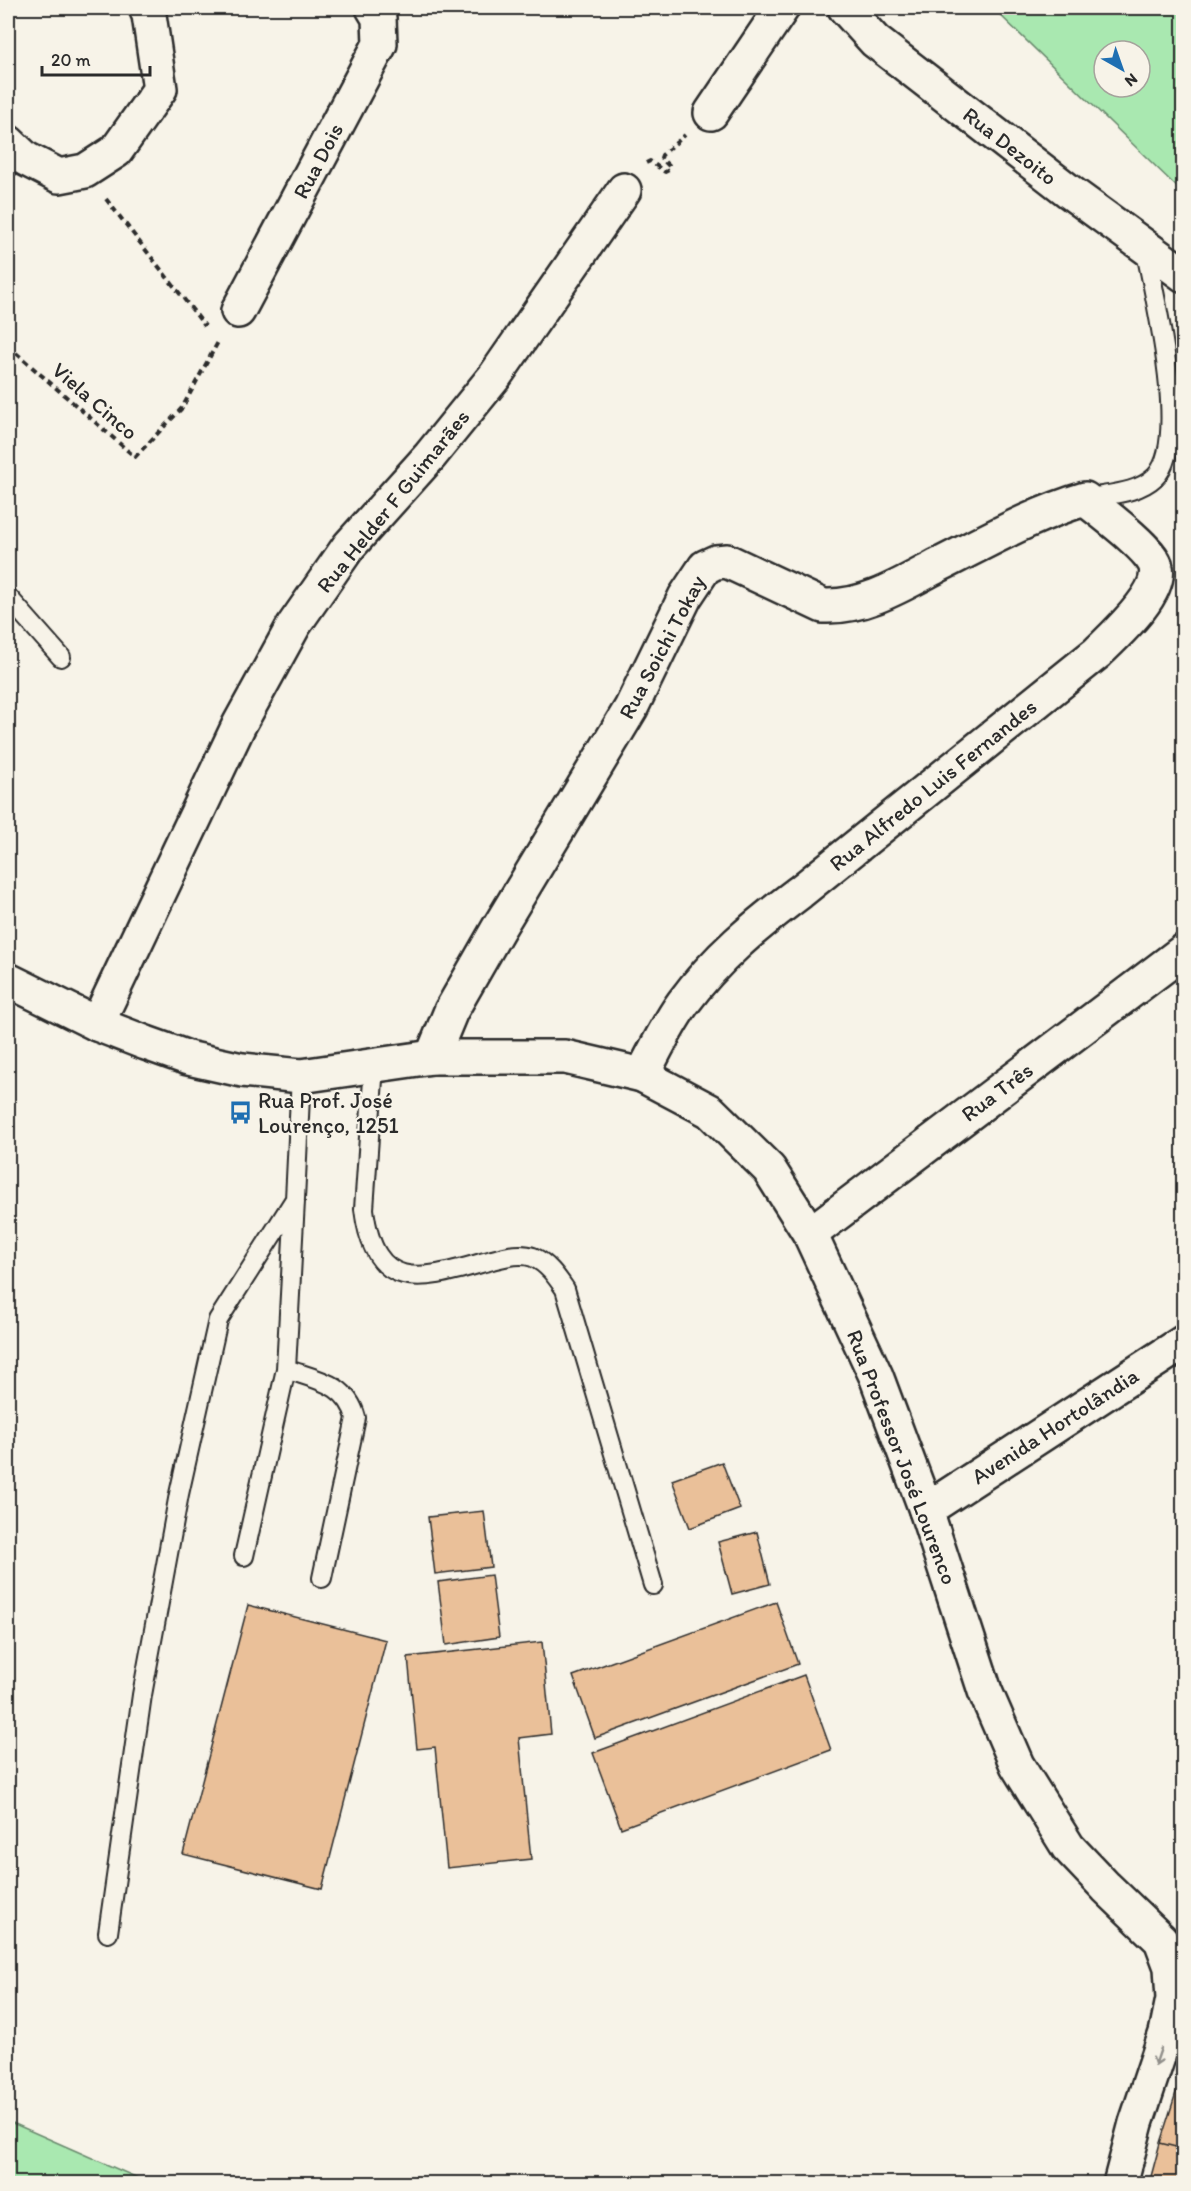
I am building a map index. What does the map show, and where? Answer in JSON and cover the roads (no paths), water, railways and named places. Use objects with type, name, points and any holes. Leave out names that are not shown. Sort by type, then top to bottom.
[{"type":"street","points":[[8,142],[26,159],[59,176],[85,171],[116,151],[160,89],[150,15],[146,8]]},
{"type":"street","name":"Rua Dois","points":[[238,311],[380,44],[379,18],[373,8]]},
{"type":"street","points":[[711,113],[782,8]]},
{"type":"street","name":"Rua Dezoito","points":[[846,8],[875,41],[1070,192],[1184,275]]},
{"type":"street","name":"Rua Helder F Guimarães","points":[[97,1024],[239,725],[294,625],[349,546],[429,456],[495,376],[624,190]]},
{"type":"street","name":"Rua Soichi Tokay","points":[[432,1057],[451,1011],[631,708],[685,597],[705,567],[716,562],[728,561],[823,606],[841,607],[861,602],[891,589],[1053,509],[1085,500]]},
{"type":"street","name":"Rua Alfredo Luis Fernandes","points":[[642,1075],[682,1005],[727,951],[754,926],[800,892],[1096,653],[1126,624],[1145,600],[1155,583],[1156,566],[1147,551],[1085,500]]},
{"type":"street","name":"Rua Três","points":[[810,1234],[1184,951]]},
{"type":"street","name":"Rua Professor José Lourenco","points":[[8,980],[97,1024],[188,1058],[242,1070],[301,1076],[432,1057],[565,1057],[642,1075],[710,1111],[769,1169],[810,1234],[876,1376],[926,1510],[985,1691],[1017,1765],[1068,1847],[1106,1887],[1172,1937],[1173,1999],[1166,2033],[1136,2123],[1120,2184]]},
{"type":"street","name":"Avenida Hortolândia","points":[[926,1510],[1184,1342]]},
{"type":"lane","points":[[1085,500],[1141,488],[1158,473],[1166,462],[1169,451],[1170,394],[1167,352],[1145,247]]},
{"type":"lane","points":[[8,597],[61,657]]},
{"type":"lane","points":[[374,1065],[364,1209],[367,1231],[374,1250],[391,1269],[411,1277],[433,1276],[510,1255],[531,1256],[550,1268],[566,1289],[653,1585]]},
{"type":"lane","points":[[244,1556],[286,1369],[301,1076]]},
{"type":"lane","points":[[108,1933],[142,1695],[179,1494],[218,1320],[295,1199]]},
{"type":"lane","points":[[286,1369],[336,1387],[345,1394],[353,1407],[356,1418],[322,1578]]},
{"type":"place","name":"Rua Prof. José Lourenço, 1251","points":[[240,1113]]}]
